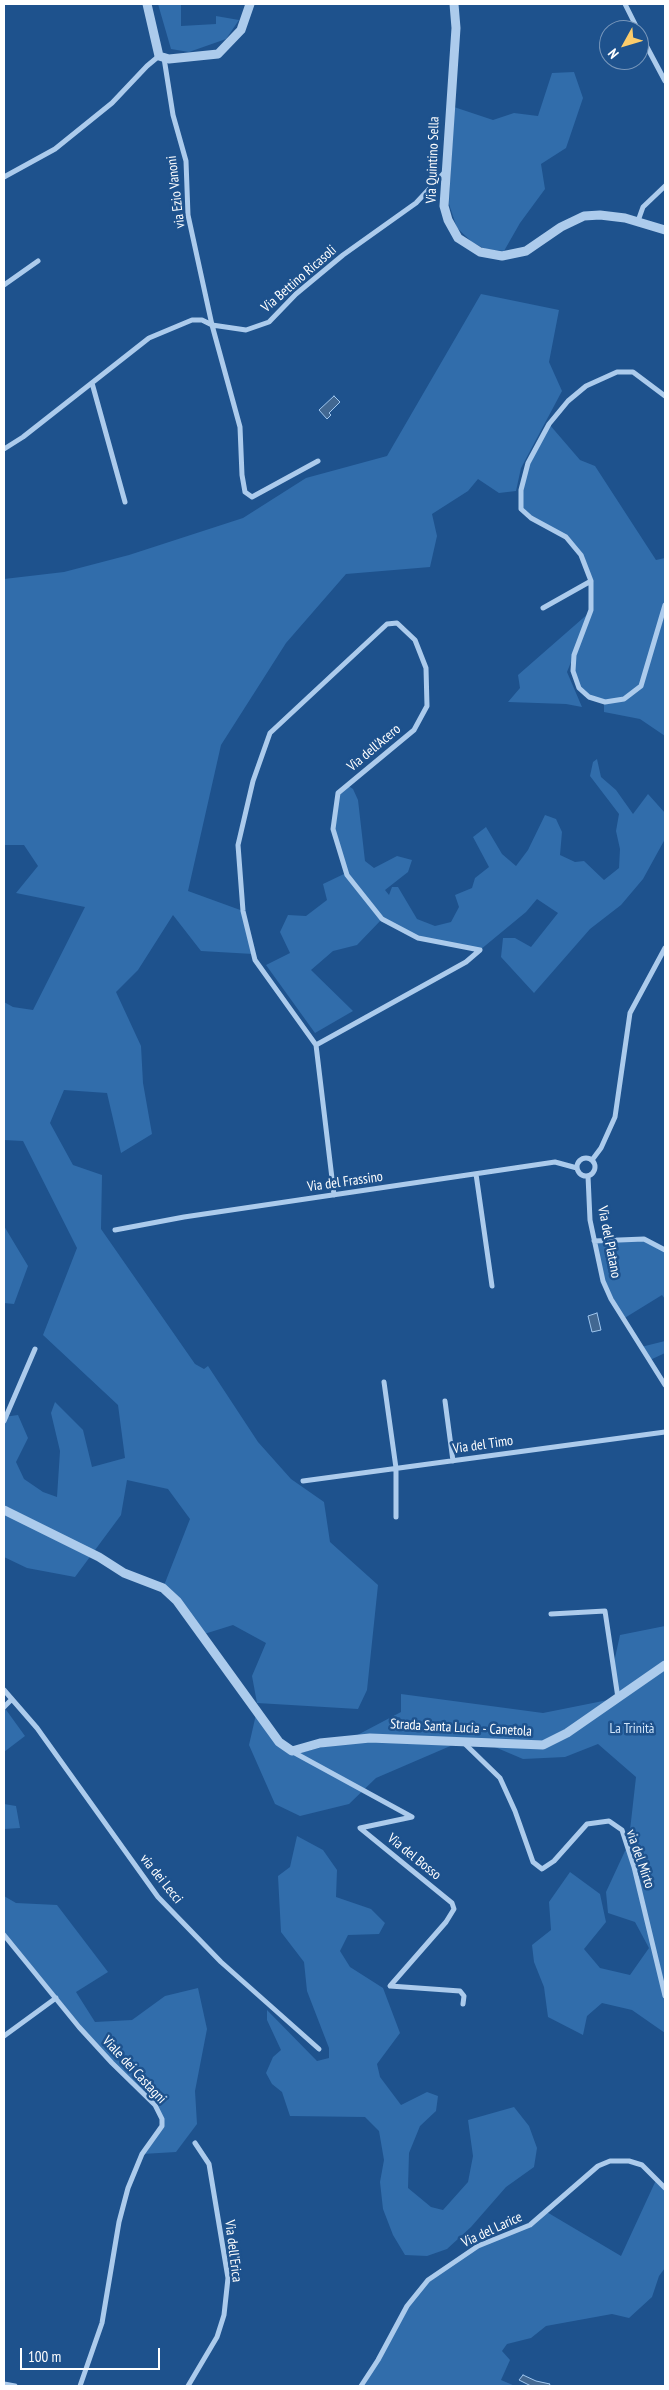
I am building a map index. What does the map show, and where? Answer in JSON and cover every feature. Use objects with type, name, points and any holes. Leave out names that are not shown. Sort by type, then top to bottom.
[{"type":"street","points":[[147,4],[162,56]]},
{"type":"street","points":[[162,56],[170,59],[218,54],[241,30],[250,4]]},
{"type":"street","name":"Via Quintino Sella","points":[[454,4],[456,28],[455,62],[444,172],[444,206],[448,220],[458,238],[480,252],[502,256],[526,251],[561,227],[584,216],[600,215],[638,221],[665,230]]},
{"type":"street","points":[[625,4],[633,20]]},
{"type":"street","points":[[649,51],[665,81]]},
{"type":"street","points":[[4,177],[55,149],[112,103],[147,66],[162,56]]},
{"type":"street","name":"via Ezio Vanoni","points":[[162,56],[173,115],[186,161],[188,215],[212,324],[240,427],[242,475],[246,492],[252,497],[318,461]]},
{"type":"street","name":"Via Bettino Ricasoli","points":[[4,449],[23,437],[149,338],[192,320],[202,320],[212,324],[246,330],[269,322],[296,294],[316,277],[416,203],[444,172]]},
{"type":"street","points":[[638,221],[643,207],[665,186]]},
{"type":"street","points":[[4,285],[38,261]]},
{"type":"street","points":[[665,396],[633,372],[617,372],[586,386],[568,402],[550,424],[528,463],[521,490],[521,509],[531,518],[566,537],[581,554],[592,581],[591,610],[574,655],[573,671],[579,688],[596,700],[604,702],[624,699],[641,686],[665,605]]},
{"type":"street","points":[[92,383],[125,502]]},
{"type":"street","points":[[543,608],[592,581]]},
{"type":"street","name":"Via dell'Acero","points":[[316,1045],[466,962],[480,950],[418,938],[382,919],[347,876],[333,829],[338,793],[414,730],[426,706],[426,668],[414,640],[397,623],[387,624],[270,733],[252,781],[238,845],[243,911],[255,960],[316,1045],[334,1195]]},
{"type":"street","points":[[592,1160],[601,1148],[615,1117],[630,1014],[665,948]]},
{"type":"street","points":[[583,1158],[592,1160],[595,1165],[595,1171],[588,1176],[580,1173],[577,1168],[579,1162],[583,1158]]},
{"type":"street","name":"Via del Frassino","points":[[116,1230],[184,1217],[555,1162],[577,1168]]},
{"type":"street","points":[[476,1174],[492,1286]]},
{"type":"street","name":"Via del Platano","points":[[588,1176],[594,1241],[603,1281],[611,1299],[665,1385]]},
{"type":"street","points":[[594,1241],[644,1239],[665,1250]]},
{"type":"street","points":[[4,1421],[35,1349]]},
{"type":"street","points":[[384,1382],[396,1468],[396,1517]]},
{"type":"street","points":[[445,1401],[453,1461]]},
{"type":"street","name":"Via del Timo","points":[[303,1481],[665,1432]]},
{"type":"street","points":[[4,1510],[99,1557],[124,1573],[163,1588],[177,1601],[279,1742],[292,1751]]},
{"type":"street","points":[[551,1614],[605,1611],[618,1698]]},
{"type":"street","name":"Strada Santa Lucia - Canetola","points":[[292,1751],[320,1744],[370,1738],[543,1746],[567,1733],[665,1665]]},
{"type":"street","points":[[4,1690],[12,1700],[4,1707]]},
{"type":"street","name":"via dei Lecci","points":[[12,1700],[37,1728],[158,1898],[221,1962],[319,2049]]},
{"type":"street","name":"via del Mirto","points":[[462,1741],[500,1778],[515,1811],[533,1862],[542,1869],[554,1861],[587,1824],[609,1822],[622,1830],[634,1867],[665,1996]]},
{"type":"street","name":"Via del Bosso","points":[[292,1751],[412,1817],[360,1828],[452,1903],[454,1909],[446,1922],[390,1986],[460,1991],[464,1996],[464,2004]]},
{"type":"street","name":"Viale dei Castagni","points":[[4,1935],[112,2063],[155,2105],[162,2118],[162,2126],[142,2154],[128,2188],[119,2222],[102,2323],[80,2386]]},
{"type":"street","points":[[4,2036],[56,1998]]},
{"type":"street","name":"Via dell'Erica","points":[[188,2386],[217,2337],[224,2315],[228,2278],[209,2164],[195,2143]]},
{"type":"street","name":"Via del Larice","points":[[361,2386],[378,2360],[407,2306],[428,2280],[478,2246],[530,2225],[598,2166],[610,2160],[628,2161],[642,2165],[665,2188]]},
{"type":"street","points":[[4,2384],[16,2386]]},
{"type":"green space","points":[[158,4],[181,4],[181,26],[216,24],[216,16],[239,20],[226,39],[189,52],[171,49]]},
{"type":"green space","points":[[574,72],[583,98],[566,148],[541,164],[545,189],[520,223],[504,251],[485,249],[472,242],[457,228],[449,204],[454,107],[493,120],[514,113],[538,116],[552,73]]},
{"type":"green space","points":[[481,294],[559,310],[549,362],[562,391],[521,468],[516,491],[499,493],[478,479],[468,491],[432,514],[437,536],[430,567],[346,574],[286,643],[221,745],[188,891],[243,911],[253,954],[201,951],[173,915],[138,970],[116,992],[141,1046],[143,1083],[152,1134],[121,1153],[107,1093],[64,1090],[50,1123],[73,1165],[102,1175],[101,1229],[195,1364],[204,1369],[208,1366],[258,1442],[291,1479],[324,1502],[330,1542],[378,1585],[367,1690],[358,1709],[257,1703],[252,1676],[266,1643],[233,1625],[201,1635],[163,1588],[190,1519],[168,1489],[127,1480],[121,1515],[75,1577],[27,1568],[4,1557],[4,1417],[18,1415],[28,1438],[16,1462],[24,1479],[43,1492],[57,1497],[60,1451],[51,1413],[55,1402],[83,1430],[92,1467],[125,1458],[118,1405],[43,1335],[77,1248],[23,1141],[4,1140],[4,1002],[13,1007],[33,1010],[85,907],[16,893],[38,866],[24,845],[4,845],[4,579],[64,572],[129,555],[243,518],[306,478],[387,456]]},
{"type":"green space","points":[[549,424],[580,460],[595,466],[656,560],[665,558],[665,736],[640,719],[604,712],[604,702],[596,700],[579,688],[573,671],[573,657],[567,672],[582,707],[566,704],[508,702],[520,688],[518,675],[590,612],[591,581],[581,554],[566,537],[521,509],[521,490],[528,463]]},
{"type":"green space","points":[[597,759],[601,777],[616,790],[633,814],[648,794],[665,813],[665,839],[643,879],[621,905],[590,929],[534,993],[501,957],[503,938],[515,938],[531,947],[558,913],[537,899],[526,912],[480,950],[418,938],[382,919],[357,945],[333,951],[311,970],[353,1011],[315,1033],[266,965],[290,953],[280,932],[288,915],[306,916],[327,900],[323,884],[346,873],[333,829],[338,793],[347,785],[353,789],[358,800],[365,861],[374,868],[397,856],[412,860],[408,872],[385,890],[389,895],[392,887],[398,887],[417,919],[435,926],[451,922],[459,907],[455,895],[472,888],[475,878],[489,867],[473,837],[486,827],[502,854],[516,866],[528,850],[545,815],[556,819],[562,832],[560,855],[575,862],[584,861],[604,880],[619,868],[620,849],[616,831],[619,814],[590,776],[593,762]]},
{"type":"green space","points":[[4,1226],[28,1266],[14,1304],[4,1303]]},
{"type":"green space","points":[[644,1239],[665,1250],[665,1299],[662,1295],[623,1319],[603,1281],[594,1241]]},
{"type":"green space","points":[[665,1341],[665,1353],[650,1360],[641,1347]]},
{"type":"green space","name":"La Trinità","points":[[665,1626],[665,2033],[632,2010],[602,2003],[587,2016],[583,2035],[548,2017],[544,1987],[534,1962],[532,1945],[551,1930],[549,1902],[570,1872],[600,1894],[606,1922],[584,1949],[600,1968],[630,1975],[649,1948],[635,1922],[608,1913],[606,1892],[628,1848],[636,1777],[598,1744],[565,1757],[523,1759],[483,1742],[462,1741],[376,1778],[349,1804],[300,1816],[275,1804],[249,1745],[257,1710],[279,1742],[296,1754],[346,1741],[401,1712],[401,1694],[543,1713],[618,1698],[613,1667],[620,1635]]},
{"type":"green space","points":[[4,1707],[25,1736],[4,1752]]},
{"type":"green space","points":[[4,1804],[16,1806],[20,1828],[4,1829]]},
{"type":"green space","points":[[297,1836],[323,1850],[337,1870],[336,1897],[371,1909],[385,1923],[379,1934],[348,1935],[340,1951],[350,1967],[383,1988],[400,2033],[377,2064],[380,2077],[401,2105],[427,2092],[438,2096],[436,2111],[420,2126],[409,2153],[408,2188],[431,2207],[443,2210],[468,2182],[473,2156],[468,2120],[514,2107],[529,2126],[537,2148],[534,2167],[506,2187],[471,2227],[447,2249],[427,2256],[405,2255],[393,2235],[383,2209],[380,2182],[384,2160],[379,2131],[365,2117],[290,2116],[282,2092],[272,2084],[266,2073],[273,2057],[281,2050],[267,2020],[267,2010],[317,2061],[329,2058],[329,2048],[307,1991],[304,1962],[281,1932],[278,1876],[290,1867]]},
{"type":"green space","points":[[4,1896],[16,1903],[57,1905],[108,1972],[76,1992],[95,2022],[132,2020],[165,1996],[198,1988],[207,2029],[195,2091],[197,2124],[176,2152],[142,2154],[162,2126],[155,2105],[112,2063],[4,1935]]},
{"type":"green space","points":[[657,2178],[665,2188],[665,2268],[659,2276],[652,2297],[629,2318],[612,2314],[546,2326],[531,2338],[507,2344],[502,2351],[510,2360],[501,2380],[515,2386],[360,2386],[407,2306],[431,2278],[478,2246],[530,2225],[545,2211],[621,2256]]},
{"type":"shaded area","points":[[334,396],[340,402],[329,413],[331,415],[327,419],[319,410]]},
{"type":"shaded area","points":[[597,1313],[601,1330],[592,1332],[588,1316]]},
{"type":"shaded area","points":[[523,2375],[536,2381],[550,2384],[549,2386],[531,2386],[519,2380]]}]
